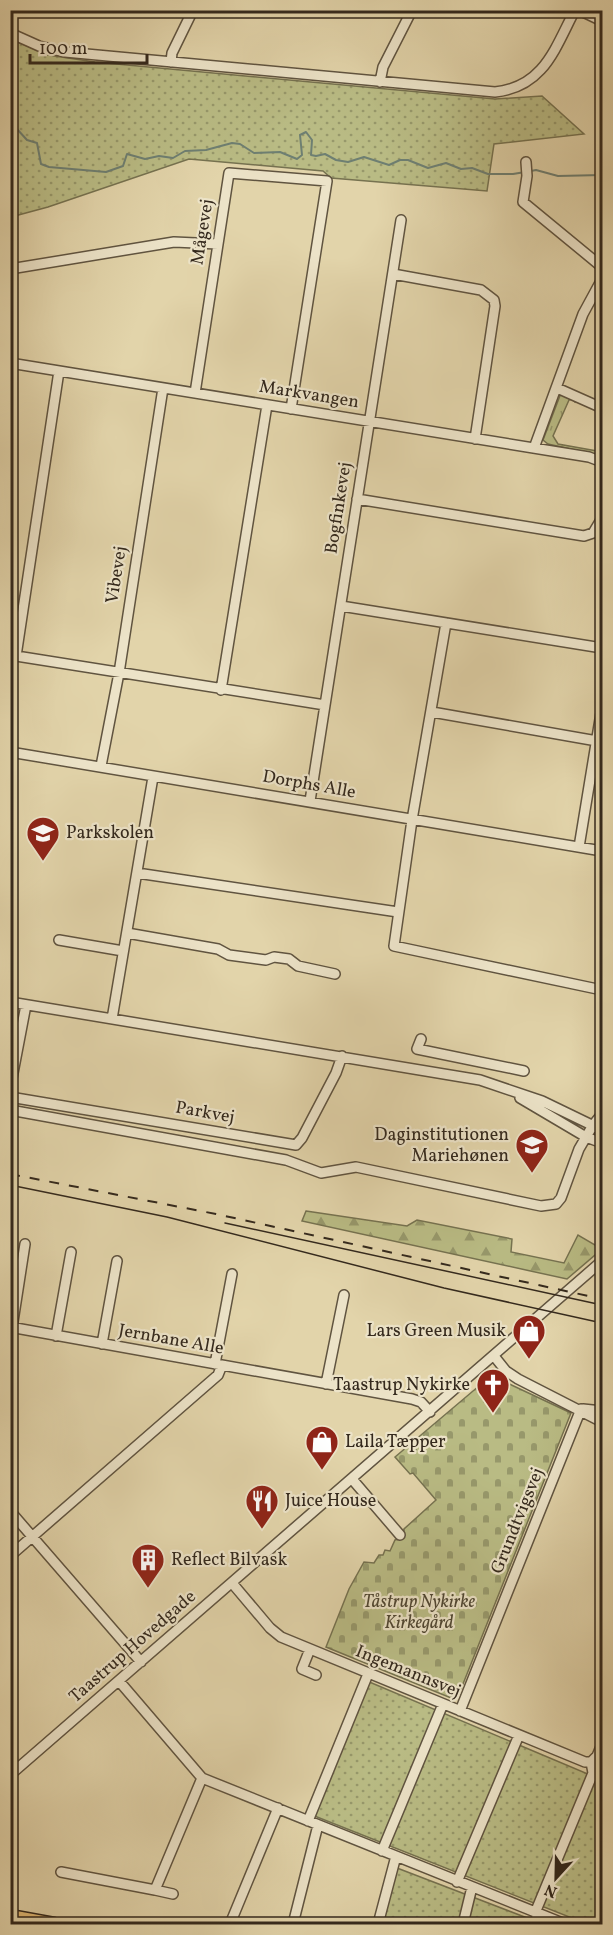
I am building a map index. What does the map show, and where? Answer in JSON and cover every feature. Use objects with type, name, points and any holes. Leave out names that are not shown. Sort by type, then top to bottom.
[{"type":"main road","points":[[10,1916],[54,1924]]},
{"type":"main road","points":[[10,1923],[16,1924]]},
{"type":"street","points":[[171,62],[171,53],[193,10]]},
{"type":"street","points":[[380,82],[383,67],[412,10]]},
{"type":"street","points":[[10,33],[39,46],[65,52],[495,92],[511,91],[537,75],[548,62],[577,10],[603,21]]},
{"type":"street","points":[[527,168],[523,202],[603,267]]},
{"type":"street","name":"Mågevej","points":[[195,393],[230,173],[327,181],[291,409]]},
{"type":"street","name":"Bogfinkevej","points":[[310,801],[401,220]]},
{"type":"street","points":[[10,269],[174,242],[218,244]]},
{"type":"street","points":[[393,274],[481,290],[494,300],[495,306],[475,439]]},
{"type":"street","points":[[534,448],[583,314],[603,279]]},
{"type":"street","name":"Markvangen","points":[[10,363],[590,457],[603,462]]},
{"type":"street","points":[[60,371],[13,656],[325,705]]},
{"type":"street","points":[[557,387],[603,408]]},
{"type":"street","name":"Vibevej","points":[[101,766],[119,673],[163,388]]},
{"type":"street","points":[[221,690],[267,405]]},
{"type":"street","points":[[357,499],[584,536],[593,533],[603,518]]},
{"type":"street","points":[[341,606],[603,648]]},
{"type":"street","points":[[446,623],[393,944],[395,947],[603,990]]},
{"type":"street","points":[[579,847],[603,707]]},
{"type":"street","points":[[432,712],[597,741]]},
{"type":"street","name":"Dorphs Alle","points":[[10,752],[603,850]]},
{"type":"street","points":[[112,1019],[153,777]]},
{"type":"street","points":[[137,873],[398,912]]},
{"type":"street","points":[[127,933],[218,949],[230,955],[266,960],[274,957],[289,959],[298,966],[336,974]]},
{"type":"street","points":[[59,940],[123,951]]},
{"type":"street","points":[[10,1002],[476,1080],[507,1087],[603,1130]]},
{"type":"street","points":[[10,1089],[26,1005]]},
{"type":"street","points":[[421,1039],[417,1048],[524,1071]]},
{"type":"street","name":"Parkvej","points":[[10,1096],[296,1145],[326,1092],[342,1056]]},
{"type":"street","points":[[476,1080],[479,1062]]},
{"type":"street","points":[[476,1080],[521,1098],[586,1137],[603,1143]]},
{"type":"street","points":[[10,1110],[286,1160],[321,1173],[356,1167],[549,1206],[556,1204],[561,1198],[572,1166],[586,1137],[603,1114]]},
{"type":"street","points":[[11,1328],[26,1244]]},
{"type":"street","points":[[56,1336],[72,1252]]},
{"type":"street","points":[[102,1344],[117,1261]]},
{"type":"street","name":"Taastrup Hovedgade","points":[[10,1775],[603,1261]]},
{"type":"street","points":[[10,1556],[218,1375],[232,1274]]},
{"type":"street","points":[[326,1384],[344,1295]]},
{"type":"street","name":"Jernbane Alle","points":[[11,1328],[415,1400],[423,1404],[430,1412]]},
{"type":"street","points":[[494,1356],[506,1371],[518,1379],[603,1422]]},
{"type":"street","points":[[581,1409],[603,1412]]},
{"type":"street","name":"Grundtvigsvej","points":[[460,1711],[581,1409]]},
{"type":"street","points":[[352,1479],[400,1535]]},
{"type":"street","points":[[10,1511],[141,1662]]},
{"type":"street","name":"Ingemannsvej","points":[[232,1583],[276,1633],[368,1674],[585,1762],[591,1761]]},
{"type":"street","points":[[310,1649],[302,1669],[316,1675]]},
{"type":"street","points":[[308,1821],[368,1674]]},
{"type":"street","points":[[118,1681],[202,1778],[458,1881],[535,1913],[549,1922],[565,1924]]},
{"type":"street","points":[[382,1851],[443,1704]]},
{"type":"street","points":[[458,1881],[519,1735]]},
{"type":"street","points":[[535,1913],[593,1773],[591,1761],[597,1756],[603,1744]]},
{"type":"street","points":[[155,1890],[202,1778]]},
{"type":"street","points":[[230,1924],[278,1808]]},
{"type":"street","points":[[293,1924],[318,1825]]},
{"type":"street","points":[[378,1924],[396,1856]]},
{"type":"street","points":[[61,1872],[172,1894]]},
{"type":"street","points":[[462,1924],[472,1887]]},
{"type":"green space","points":[[11,39],[48,55],[95,62],[495,99],[542,96],[584,134],[494,144],[487,191],[331,178],[323,171],[189,159],[48,207],[11,217]]},
{"type":"green space","points":[[561,393],[576,400],[575,402],[572,399],[569,400],[553,436],[558,444],[597,451],[602,456],[548,444],[543,440]]},
{"type":"green space","points":[[306,1211],[407,1226],[417,1220],[512,1239],[511,1252],[564,1263],[578,1235],[602,1249],[567,1279],[302,1221]]},
{"type":"green space","name":"Tåstrup Nykirke Kirkegård","points":[[486,1380],[499,1385],[503,1381],[571,1413],[459,1694],[451,1698],[326,1647],[349,1589],[364,1562],[374,1563],[385,1550],[390,1551],[395,1540],[402,1538],[404,1529],[436,1500],[413,1473],[410,1474],[395,1457]]},
{"type":"green space","points":[[367,1681],[602,1780],[602,1924],[587,1924],[312,1815]]},
{"type":"green space","points":[[397,1868],[543,1924],[382,1924]]},
{"type":"waterway","points":[[10,129],[17,129],[27,140],[37,143],[41,164],[49,167],[106,172],[123,166],[127,154],[145,159],[159,156],[173,158],[185,151],[206,150],[232,143],[240,144],[254,153],[280,152],[297,159],[302,155],[300,135],[306,132],[312,140],[311,155],[325,154],[336,160],[348,162],[364,157],[389,165],[400,160],[408,160],[428,168],[446,163],[461,169],[472,168],[488,174],[525,172]]},
{"type":"waterway","points":[[531,171],[536,170],[558,176],[602,175]]},
{"type":"tram line","points":[[10,1185],[167,1217],[444,1288],[602,1323]]},
{"type":"tram line","points":[[225,1223],[602,1305]]},
{"type":"railway","points":[[10,1174],[216,1214],[602,1299]]},
{"type":"place","name":"Parkskolen","points":[[43,862]]},
{"type":"place","name":"Daginstitutionen Mariehønen","points":[[532,1174]]},
{"type":"place","name":"Lars Green Musik","points":[[529,1360]]},
{"type":"place","name":"Taastrup Nykirke","points":[[493,1414]]},
{"type":"place","name":"Laila Tæpper","points":[[322,1471]]},
{"type":"place","name":"Juice House","points":[[262,1530]]},
{"type":"place","name":"Reflect Bilvask","points":[[148,1589]]}]
